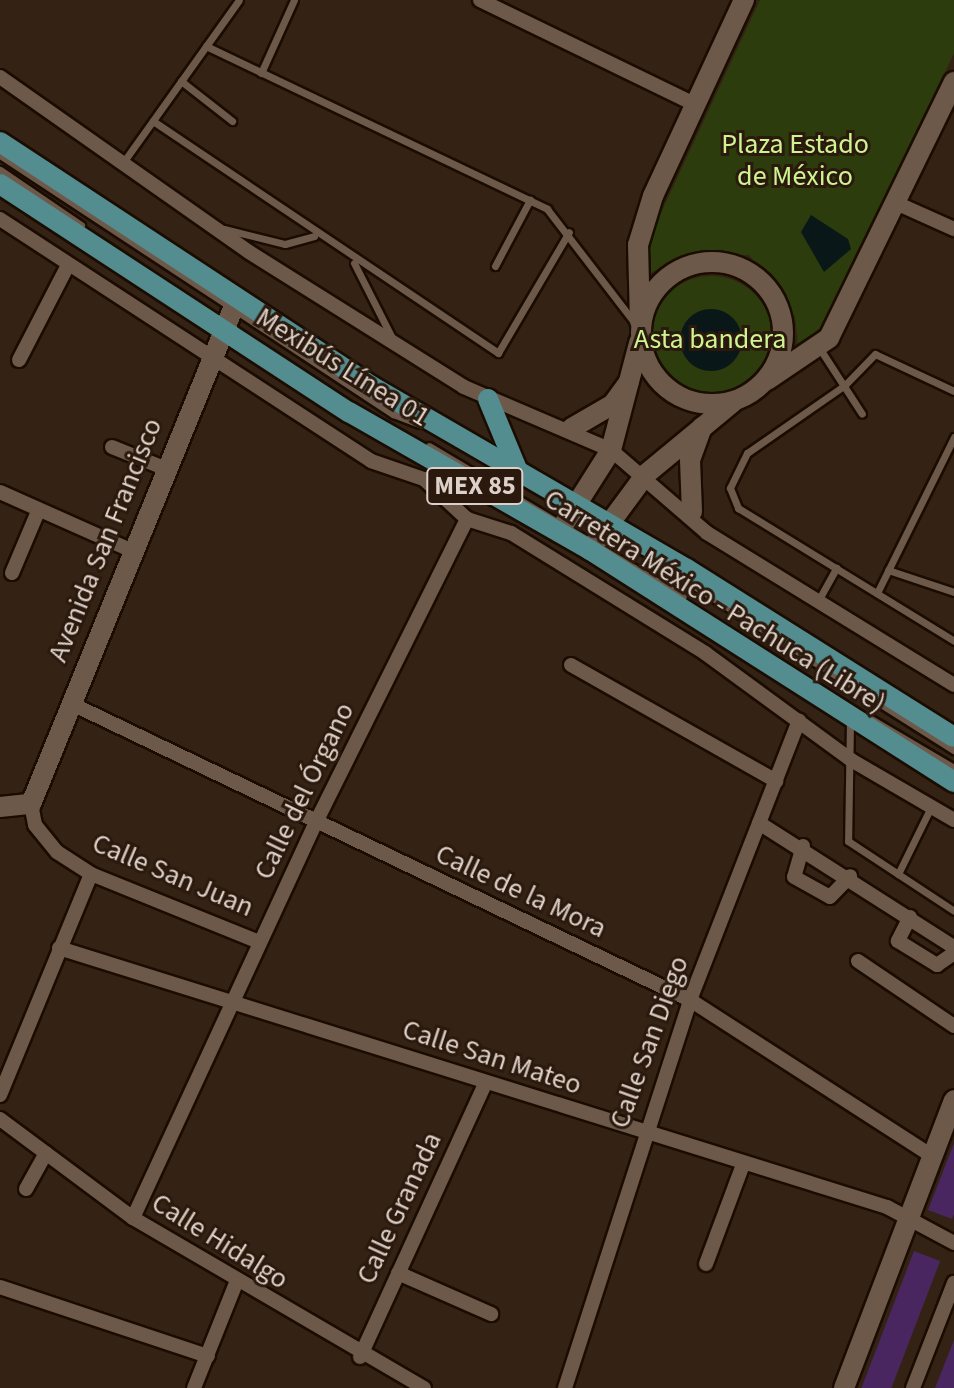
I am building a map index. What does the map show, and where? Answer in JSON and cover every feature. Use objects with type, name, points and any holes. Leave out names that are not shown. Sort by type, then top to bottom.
[{"type":"main road","name":"Carretera México - Pachuca (Libre)","points":[[0,142],[229,314],[429,471],[568,517],[599,536],[715,632],[850,720],[954,782]]},
{"type":"main road","name":"Carretera México - Pachuca (Libre)","points":[[0,184],[519,474],[568,517],[599,536],[954,737]]},
{"type":"main road","points":[[488,399],[519,474]]},
{"type":"street","points":[[480,0],[696,105]]},
{"type":"street","points":[[542,552],[611,450],[634,375],[640,330],[638,245],[744,0]]},
{"type":"street","points":[[0,77],[121,166],[213,228],[395,343],[528,420],[572,428],[611,450],[692,512],[707,533],[954,685]]},
{"type":"street","points":[[577,573],[599,536],[646,474],[733,402],[820,349],[896,203],[954,82]]},
{"type":"street","points":[[896,203],[954,229]]},
{"type":"street","points":[[0,219],[371,461],[429,471],[467,519],[542,552],[577,573],[705,653],[851,760],[954,820]]},
{"type":"street","points":[[733,402],[702,404],[672,393],[650,370],[640,330],[669,274],[708,262],[748,270],[780,310],[781,348],[764,382]]},
{"type":"street","points":[[19,360],[68,265]]},
{"type":"street","name":"Avenida San Francisco","points":[[31,804],[70,703],[135,552],[208,357],[229,314]]},
{"type":"street","points":[[572,428],[613,404],[634,375]]},
{"type":"street","points":[[692,512],[690,460],[703,425]]},
{"type":"street","points":[[112,447],[164,468]]},
{"type":"street","points":[[0,492],[135,552]]},
{"type":"street","points":[[12,573],[39,509]]},
{"type":"street","name":"Calle del Órgano","points":[[133,1218],[316,822],[467,519]]},
{"type":"street","points":[[705,653],[715,632]]},
{"type":"street","points":[[571,665],[776,781]]},
{"type":"street","name":"Calle de la Mora","points":[[70,703],[690,1000],[932,1156]]},
{"type":"street","name":"Calle San Diego","points":[[565,1388],[643,1135],[690,1000],[799,721]]},
{"type":"street","points":[[0,807],[31,804]]},
{"type":"street","name":"Calle San Juan","points":[[31,804],[35,825],[57,852],[91,874],[259,942]]},
{"type":"street","points":[[759,823],[850,876],[910,917],[954,950],[937,965],[898,941],[910,917]]},
{"type":"street","points":[[803,846],[794,877],[830,897],[850,876]]},
{"type":"street","points":[[0,1095],[91,874]]},
{"type":"street","name":"Calle San Mateo","points":[[59,948],[232,1000],[742,1167],[887,1207],[954,1243]]},
{"type":"street","points":[[858,961],[954,1026]]},
{"type":"street","name":"Calle Granada","points":[[360,1357],[486,1082]]},
{"type":"street","points":[[844,1388],[954,1100]]},
{"type":"street","name":"Calle Hidalgo","points":[[0,1119],[133,1218],[360,1357],[424,1388]]},
{"type":"street","points":[[26,1189],[46,1153]]},
{"type":"street","points":[[706,1264],[742,1167]]},
{"type":"street","points":[[398,1273],[491,1314]]},
{"type":"street","points":[[194,1388],[236,1283]]},
{"type":"street","points":[[913,1388],[954,1283]]},
{"type":"street","points":[[0,1287],[208,1356]]},
{"type":"lane","points":[[121,166],[239,0]]},
{"type":"lane","points":[[261,73],[294,0]]},
{"type":"lane","points":[[206,46],[530,200],[569,232],[640,330]]},
{"type":"lane","points":[[181,81],[232,121]]},
{"type":"lane","points":[[153,121],[354,263],[498,353],[569,232]]},
{"type":"lane","name":"Mexibús Línea 01","points":[[0,155],[229,314],[369,416],[568,517]]},
{"type":"lane","name":"Mexibús Línea 01","points":[[0,170],[229,314],[568,517]]},
{"type":"lane","points":[[495,266],[530,200]]},
{"type":"lane","points":[[213,228],[285,244],[314,236]]},
{"type":"lane","points":[[354,263],[395,343]]},
{"type":"lane","points":[[820,349],[862,414]]},
{"type":"lane","points":[[954,391],[875,354],[845,385],[747,453],[730,488],[738,508],[954,641]]},
{"type":"lane","points":[[877,593],[954,437]]},
{"type":"lane","points":[[599,536],[954,750]]},
{"type":"lane","points":[[599,536],[839,704],[954,768]]},
{"type":"lane","points":[[818,601],[836,568]]},
{"type":"lane","points":[[888,570],[954,592]]},
{"type":"lane","points":[[850,720],[848,841],[954,911]]},
{"type":"lane","points":[[898,874],[931,807]]},
{"type":"green space","name":"Plaza Estado de México","points":[[760,0],[954,0],[954,53],[839,304],[799,354],[795,317],[749,255],[686,256],[646,275],[653,230]]},
{"type":"green space","name":"Asta bandera","points":[[711,276],[735,281],[755,295],[769,315],[774,339],[769,363],[755,383],[735,397],[711,402],[687,397],[667,383],[653,363],[648,339],[653,315],[667,295],[687,281]]},
{"type":"shaded area","points":[[811,215],[848,239],[851,249],[824,272],[801,232]]},
{"type":"shaded area","points":[[705,309],[717,309],[733,318],[740,328],[740,352],[733,362],[717,371],[705,371],[685,357],[680,346],[680,334],[694,314]]},
{"type":"building","points":[[954,1143],[954,1214],[952,1219],[928,1210]]},
{"type":"building","points":[[914,1251],[940,1261],[891,1388],[861,1388]]},
{"type":"building","points":[[954,1340],[954,1388],[935,1388]]}]
